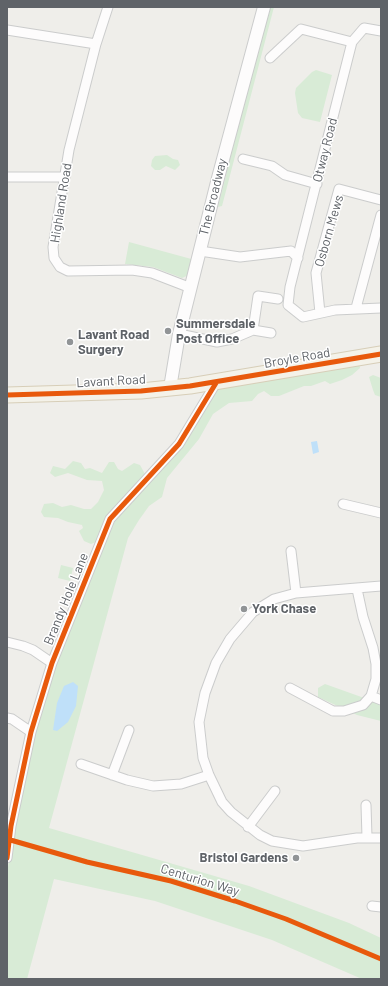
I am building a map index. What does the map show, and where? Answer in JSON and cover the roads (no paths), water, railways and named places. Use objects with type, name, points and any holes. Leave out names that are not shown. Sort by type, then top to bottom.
[{"type":"main road","name":"Broyle Road","points":[[216,383],[381,354]]},
{"type":"main road","name":"Lavant Road","points":[[7,395],[170,388],[216,383]]},
{"type":"street","name":"Highland Road","points":[[108,7],[96,44],[70,150],[53,247],[54,258],[60,267],[68,271],[132,270],[152,273],[191,288]]},
{"type":"street","name":"The Broadway","points":[[170,388],[179,334],[264,7]]},
{"type":"street","points":[[270,58],[301,29],[352,42],[364,28],[381,31]]},
{"type":"street","points":[[7,30],[96,44]]},
{"type":"street","name":"Otway Road","points":[[352,42],[290,287],[288,305],[304,317],[320,313],[356,308],[381,308]]},
{"type":"street","points":[[243,159],[272,166],[285,175],[317,184]]},
{"type":"street","points":[[7,177],[65,177]]},
{"type":"street","name":"Osborn Mews","points":[[320,313],[316,273],[339,189],[381,200]]},
{"type":"street","points":[[356,308],[377,248],[381,215]]},
{"type":"street","points":[[200,250],[240,257],[291,251],[298,258]]},
{"type":"street","points":[[253,330],[258,296],[278,299]]},
{"type":"street","points":[[179,334],[218,342],[232,340],[253,330],[271,333]]},
{"type":"street","name":"Brandy Hole Lane","points":[[7,858],[17,798],[31,732],[52,664],[110,519],[178,444],[216,383]]},
{"type":"street","points":[[343,504],[381,514]]},
{"type":"street","points":[[291,551],[296,593]]},
{"type":"street","points":[[381,586],[296,593],[274,599],[253,612],[234,634],[216,663],[204,693],[199,722],[200,740],[208,775],[222,802],[248,827],[272,841],[303,846],[367,837],[381,838]]},
{"type":"street","points":[[290,688],[333,711],[344,711],[362,705],[371,696],[376,678],[376,664],[357,589]]},
{"type":"street","points":[[7,642],[33,650],[52,664]]},
{"type":"street","points":[[371,696],[381,700]]},
{"type":"street","points":[[7,718],[12,719],[31,732]]},
{"type":"street","points":[[112,774],[129,730]]},
{"type":"street","points":[[81,764],[127,780],[158,786],[181,784],[208,775]]},
{"type":"street","points":[[248,827],[275,791]]},
{"type":"street","points":[[366,805],[367,837]]},
{"type":"water","points":[[317,441],[319,452],[313,454],[311,442]]},
{"type":"water","points":[[73,682],[78,686],[76,706],[68,722],[57,731],[53,730],[57,703],[64,686]]},
{"type":"place","name":"Summersdale Post Office","points":[[168,331]]},
{"type":"place","name":"Lavant Road Surgery","points":[[70,342]]},
{"type":"place","name":"York Chase","points":[[244,609]]},
{"type":"place","name":"Bristol Gardens","points":[[296,858]]}]
